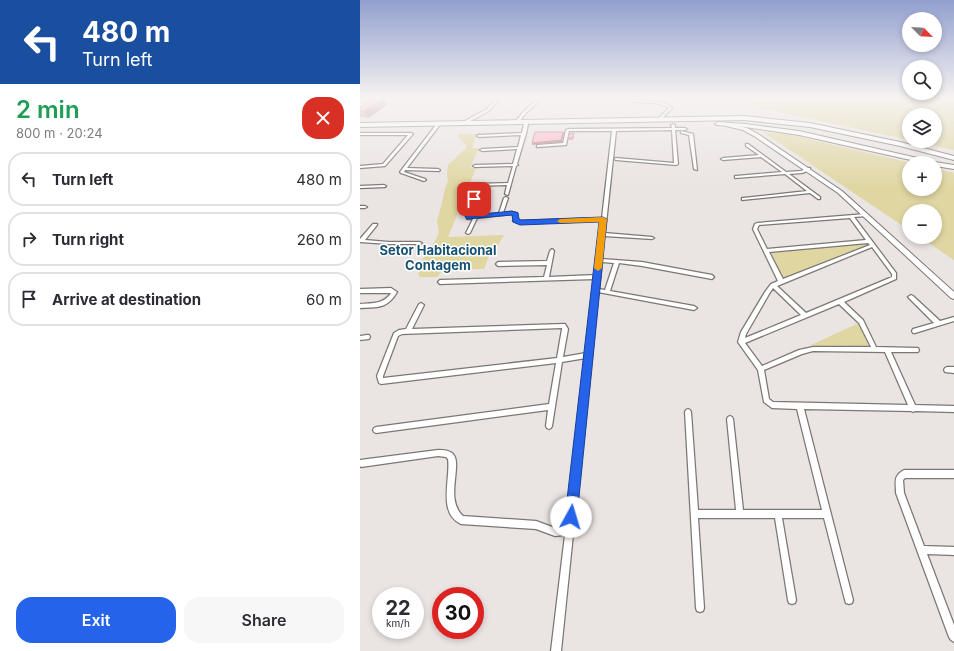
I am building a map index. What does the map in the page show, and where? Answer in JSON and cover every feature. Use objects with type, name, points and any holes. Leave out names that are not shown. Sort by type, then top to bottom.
[{"type":"main road","points":[[647,127],[673,129],[677,127]]},
{"type":"main road","points":[[764,127],[823,137],[903,156]]},
{"type":"main road","points":[[820,127],[900,144],[954,158]]},
{"type":"main road","points":[[894,154],[904,155],[912,153],[910,148],[900,144]]},
{"type":"main road","points":[[919,156],[918,154],[920,152],[933,152]]},
{"type":"main road","points":[[942,165],[954,167]]},
{"type":"street","points":[[424,180],[402,172],[434,127]]},
{"type":"street","points":[[501,213],[516,165],[525,127]]},
{"type":"street","points":[[607,127],[614,130],[619,127]]},
{"type":"street","points":[[738,127],[745,129],[756,135],[840,192],[954,296]]},
{"type":"street","points":[[756,135],[756,130],[761,127]]},
{"type":"street","points":[[616,159],[676,164],[673,129]]},
{"type":"street","points":[[538,146],[565,144],[568,130],[673,129],[691,133],[696,169]]},
{"type":"street","points":[[556,651],[614,130]]},
{"type":"street","points":[[360,134],[411,134],[382,166],[383,167],[380,172]]},
{"type":"street","points":[[479,136],[524,134]]},
{"type":"street","points":[[747,145],[819,198]]},
{"type":"street","points":[[482,150],[520,148]]},
{"type":"street","points":[[723,159],[762,156]]},
{"type":"street","points":[[475,166],[516,165]]},
{"type":"street","points":[[360,167],[382,166]]},
{"type":"street","points":[[404,169],[438,170]]},
{"type":"street","points":[[736,177],[786,174],[809,170]]},
{"type":"street","points":[[475,185],[510,184]]},
{"type":"street","points":[[360,187],[384,186]]},
{"type":"street","points":[[743,199],[812,192]]},
{"type":"street","points":[[474,199],[468,216],[476,217],[501,213],[514,214],[516,216],[515,220],[520,222],[603,219]]},
{"type":"street","points":[[360,207],[365,207]]},
{"type":"street","points":[[781,281],[755,229],[756,224],[864,215]]},
{"type":"street","points":[[740,342],[894,278],[894,274],[851,216]]},
{"type":"street","points":[[468,233],[476,217]]},
{"type":"street","points":[[360,241],[376,225]]},
{"type":"street","points":[[602,234],[652,238]]},
{"type":"street","points":[[360,241],[420,243]]},
{"type":"street","points":[[766,251],[871,243]]},
{"type":"street","points":[[740,342],[743,334],[773,285],[871,243]]},
{"type":"street","points":[[546,278],[552,251]]},
{"type":"street","points":[[599,260],[618,261],[666,268],[712,277]]},
{"type":"street","points":[[607,291],[618,261]]},
{"type":"street","points":[[498,264],[550,263]]},
{"type":"street","points":[[440,282],[598,277]]},
{"type":"street","points":[[773,285],[805,316]]},
{"type":"street","points":[[596,290],[694,308]]},
{"type":"street","points":[[360,291],[393,291],[393,294],[388,301],[382,304],[360,306]]},
{"type":"street","points":[[911,297],[939,324]]},
{"type":"street","points":[[840,301],[861,322],[875,350]]},
{"type":"street","points":[[408,330],[421,305]]},
{"type":"street","points":[[915,331],[954,319]]},
{"type":"street","points":[[549,426],[551,407],[559,360],[565,329],[560,326],[408,330],[396,335],[380,376],[381,381],[559,360],[589,356]]},
{"type":"street","points":[[360,338],[367,337]]},
{"type":"street","points":[[740,342],[761,369],[767,402],[772,405],[954,409]]},
{"type":"street","points":[[761,369],[801,352],[813,349],[916,350]]},
{"type":"street","points":[[887,350],[913,409]]},
{"type":"street","points":[[800,406],[826,514],[849,600]]},
{"type":"street","points":[[376,430],[551,407]]},
{"type":"street","points":[[688,412],[700,608]]},
{"type":"street","points":[[730,419],[740,514]]},
{"type":"street","points":[[361,463],[438,453],[447,454],[451,457],[452,463],[451,504],[456,517],[467,521],[536,525],[555,532],[569,531]]},
{"type":"street","points":[[954,474],[904,474],[899,478],[900,492],[954,637]]},
{"type":"street","points":[[694,514],[826,514]]},
{"type":"street","points":[[778,514],[792,600]]},
{"type":"street","points":[[921,550],[954,551]]},
{"type":"shaded area","points":[[850,127],[902,127],[902,138]]},
{"type":"shaded area","points":[[942,127],[954,127],[954,150],[942,147]]},
{"type":"shaded area","points":[[763,132],[787,134],[902,161],[902,196],[942,196],[942,170],[954,173],[954,260],[930,244],[942,244],[942,204],[902,204],[902,225]]},
{"type":"shaded area","points":[[459,134],[477,134],[472,148],[479,148],[470,168],[476,168],[448,237],[504,235],[498,245],[491,251],[484,269],[444,269],[437,277],[419,277],[420,264],[439,233],[437,221],[448,181],[448,165],[466,148],[466,145],[458,137]]},
{"type":"shaded area","points":[[870,244],[783,278],[771,253]]},
{"type":"shaded area","points":[[859,323],[869,347],[812,347],[811,345]]},
{"type":"building","points":[[535,132],[563,132],[561,140],[532,143]]},
{"type":"building","points":[[574,133],[573,138],[568,138],[569,134]]},
{"type":"slow traffic","points":[[560,221],[603,219],[598,268]]},
{"type":"district","name":"Setor Habitacional Contagem","points":[[438,258]]},
{"type":"route","points":[[474,199],[468,215],[470,218],[501,213],[512,213],[516,214],[515,220],[518,222],[603,219],[598,277],[571,517]]}]
